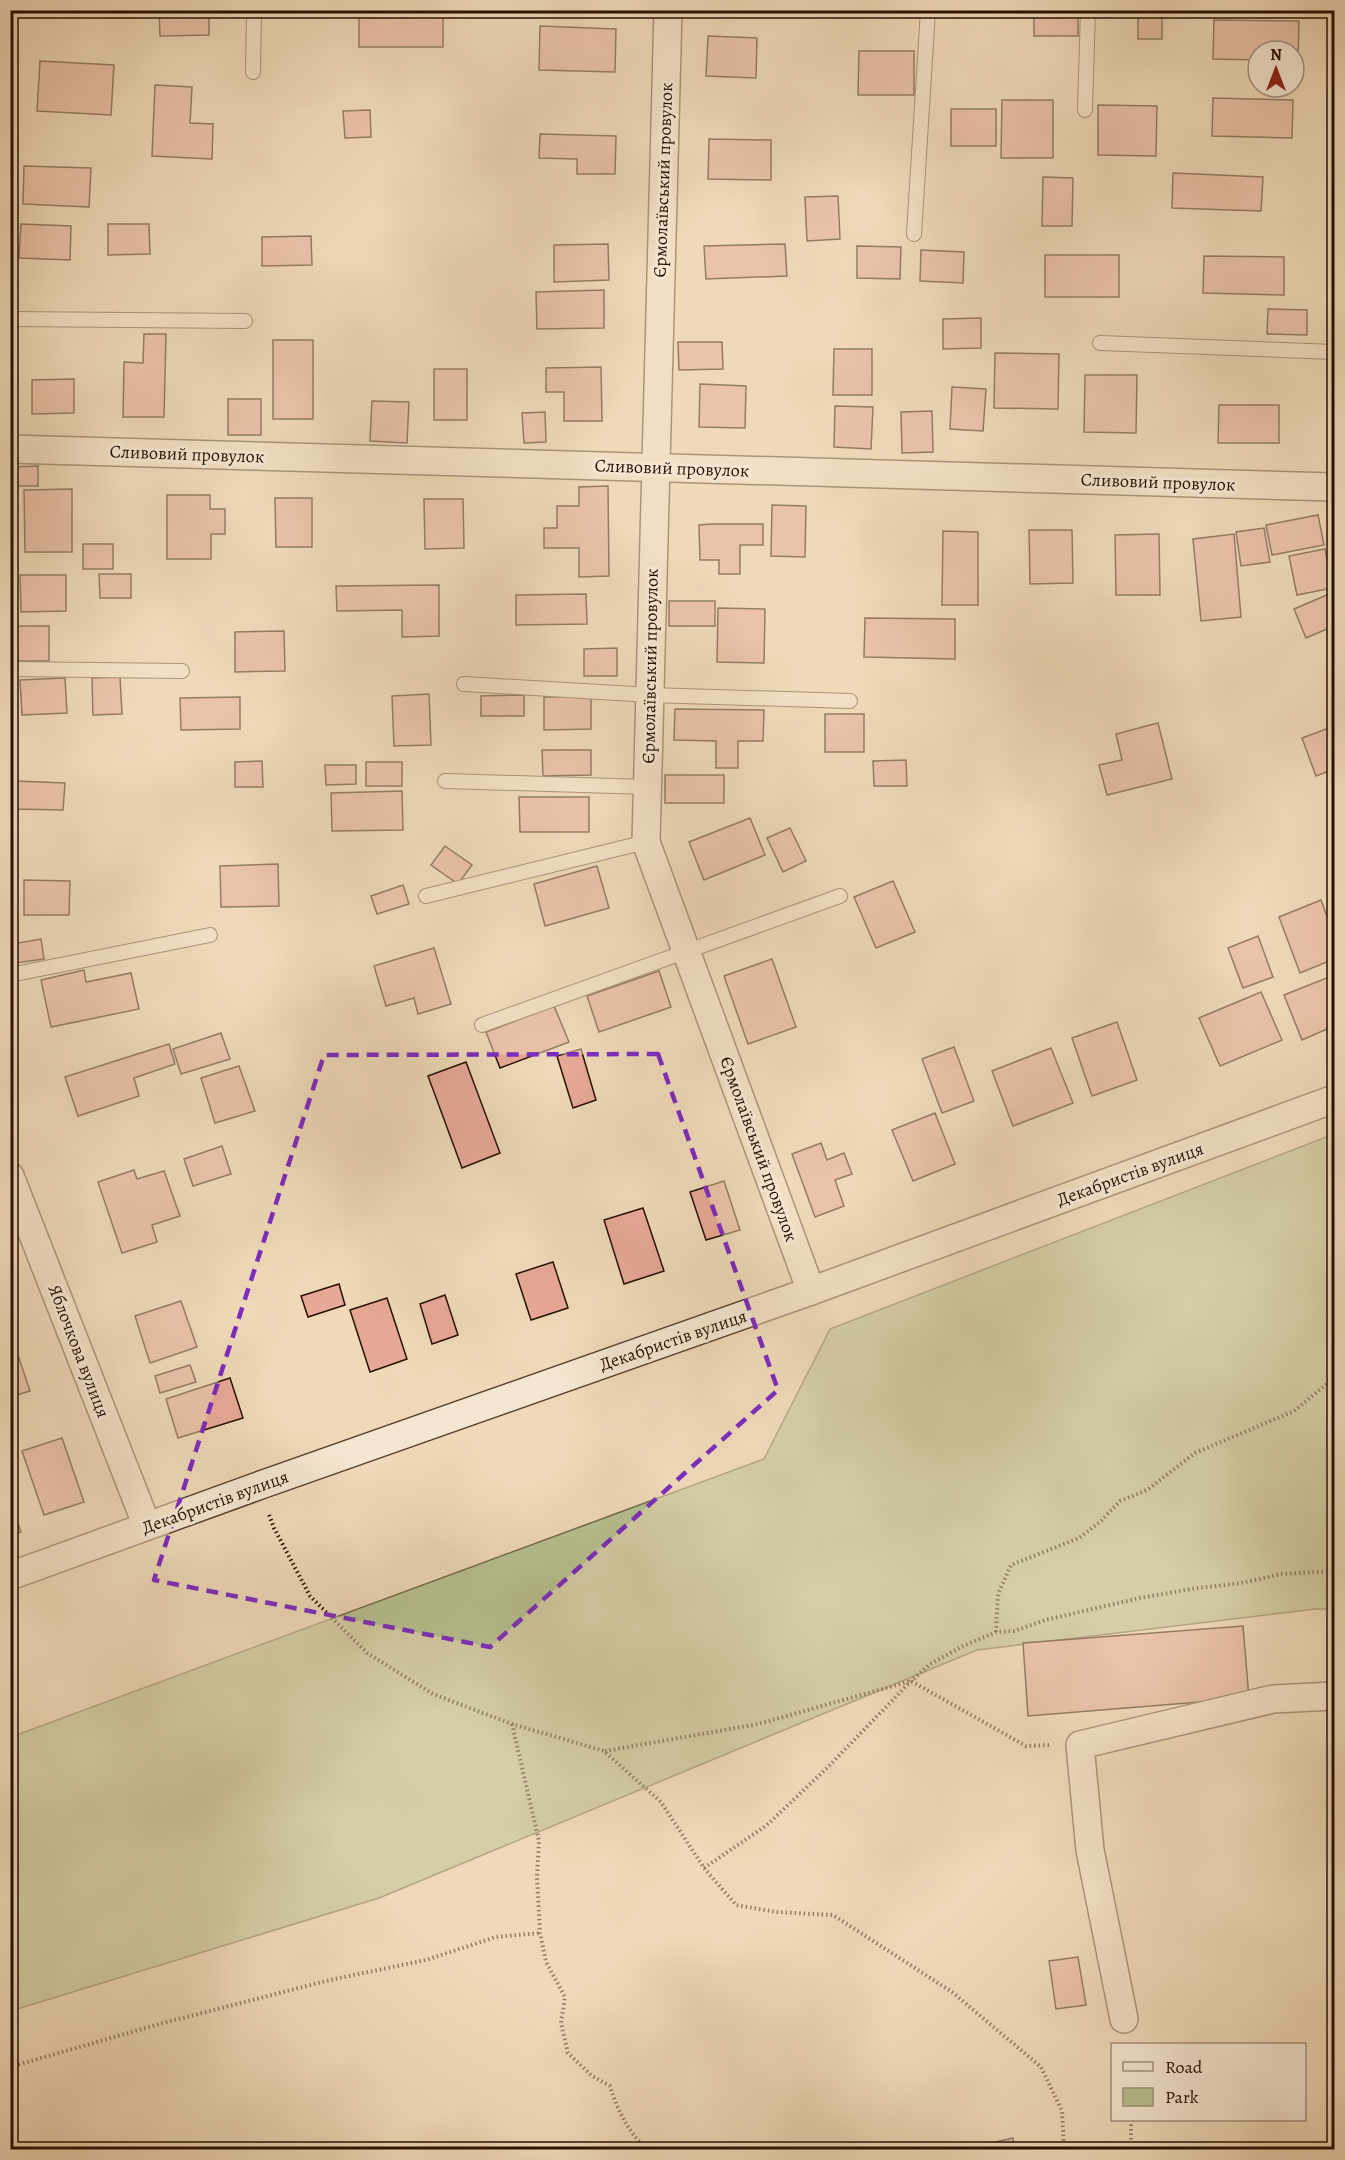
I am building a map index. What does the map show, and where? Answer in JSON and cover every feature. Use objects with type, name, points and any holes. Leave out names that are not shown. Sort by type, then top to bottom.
[{"type":"street","name":"Єрмолаївський провулок","points":[[668,10],[646,842],[812,1291]]},
{"type":"street","name":"Сливовий провулок","points":[[10,449],[1335,487]]},
{"type":"street","name":"Декабристів вулиця","points":[[10,1576],[812,1291],[1335,1099]]},
{"type":"street","name":"Яблочкова вулиця","points":[[10,1176],[147,1526]]},
{"type":"street","points":[[1124,2019],[1090,1850],[1080,1745],[1273,1699],[1335,1696]]},
{"type":"lane","points":[[253,72],[254,10]]},
{"type":"lane","points":[[914,234],[928,10]]},
{"type":"lane","points":[[1085,110],[1089,10]]},
{"type":"lane","points":[[10,319],[245,321]]},
{"type":"lane","points":[[1100,343],[1335,352]]},
{"type":"lane","points":[[10,669],[182,671]]},
{"type":"lane","points":[[464,684],[650,695],[850,701]]},
{"type":"lane","points":[[445,781],[647,787]]},
{"type":"lane","points":[[426,896],[646,842]]},
{"type":"lane","points":[[482,1025],[840,896]]},
{"type":"lane","points":[[10,975],[210,934]]},
{"type":"path","points":[[996,1632],[998,1594],[1011,1565],[1079,1538],[1101,1521],[1120,1501],[1147,1490],[1196,1454],[1294,1411],[1335,1378]]},
{"type":"path","points":[[258,1486],[274,1528],[310,1596],[367,1653],[434,1694],[512,1724],[604,1751],[661,1802],[704,1868],[736,1905],[777,1912],[833,1915],[951,1992],[1041,2067],[1062,2111],[1064,2150]]},
{"type":"path","points":[[704,1868],[767,1825],[829,1766],[911,1681],[930,1664],[963,1646],[996,1632],[1014,1631],[1045,1620],[1140,1598],[1242,1583],[1282,1574],[1335,1571]]},
{"type":"path","points":[[604,1751],[758,1724],[911,1681],[1026,1746],[1080,1745]]},
{"type":"path","points":[[512,1724],[538,1841],[540,1933],[546,1962],[565,1997],[561,2023],[567,2053],[592,2076],[610,2086],[618,2112],[628,2130],[646,2150]]},
{"type":"path","points":[[10,2067],[142,2028],[330,1980],[426,1960],[496,1937],[540,1933]]},
{"type":"path","points":[[1131,2121],[1133,2147],[1131,2150]]},
{"type":"highlighted area","points":[[658,1054],[778,1390],[490,1647],[154,1580],[324,1055]]},
{"type":"green space","points":[[1334,1134],[1334,1609],[1315,1609],[977,1650],[379,1898],[11,2011],[11,1737],[764,1459],[830,1329]]},
{"type":"building","points":[[159,10],[209,10],[209,35],[160,36]]},
{"type":"building","points":[[359,10],[443,10],[443,47],[359,47]]},
{"type":"building","points":[[471,10],[509,10],[509,14],[471,15]]},
{"type":"building","points":[[962,10],[1005,10],[1005,17],[962,17]]},
{"type":"building","points":[[1034,10],[1078,10],[1078,36],[1034,36]]},
{"type":"building","points":[[1138,10],[1162,10],[1162,39],[1138,39]]},
{"type":"building","points":[[1214,20],[1299,21],[1299,39],[1246,39],[1246,60],[1213,59]]},
{"type":"building","points":[[540,26],[616,29],[615,72],[539,70]]},
{"type":"building","points":[[708,36],[757,38],[756,78],[706,76]]},
{"type":"building","points":[[859,51],[914,51],[914,95],[858,95]]},
{"type":"building","points":[[40,61],[114,65],[111,115],[37,111]]},
{"type":"building","points":[[155,85],[192,87],[190,123],[213,124],[212,159],[152,156]]},
{"type":"building","points":[[1213,98],[1293,100],[1292,138],[1212,136]]},
{"type":"building","points":[[1002,100],[1053,100],[1053,158],[1001,158]]},
{"type":"building","points":[[1098,105],[1157,106],[1156,156],[1098,155]]},
{"type":"building","points":[[951,109],[996,109],[996,146],[951,146]]},
{"type":"building","points":[[370,110],[371,137],[345,138],[343,111]]},
{"type":"building","points":[[540,134],[616,136],[615,174],[577,174],[577,159],[539,158]]},
{"type":"building","points":[[709,139],[771,140],[771,180],[708,179]]},
{"type":"building","points":[[24,166],[91,168],[89,207],[23,204]]},
{"type":"building","points":[[1173,173],[1263,177],[1261,211],[1172,208]]},
{"type":"building","points":[[1043,177],[1073,178],[1072,226],[1042,226]]},
{"type":"building","points":[[838,196],[840,239],[807,241],[805,197]]},
{"type":"building","points":[[21,224],[71,226],[70,260],[19,258]]},
{"type":"building","points":[[108,224],[149,224],[150,254],[108,255]]},
{"type":"building","points":[[311,236],[312,265],[262,266],[262,237]]},
{"type":"building","points":[[608,244],[609,280],[554,282],[554,245]]},
{"type":"building","points":[[785,244],[787,276],[706,279],[704,246]]},
{"type":"building","points":[[857,246],[901,247],[900,279],[857,278]]},
{"type":"building","points":[[921,250],[964,252],[963,283],[920,281]]},
{"type":"building","points":[[1045,255],[1119,255],[1119,297],[1045,297]]},
{"type":"building","points":[[1204,256],[1284,257],[1284,295],[1203,293]]},
{"type":"building","points":[[604,290],[604,328],[537,329],[536,292]]},
{"type":"building","points":[[1268,309],[1307,310],[1307,335],[1267,334]]},
{"type":"building","points":[[981,318],[981,348],[943,349],[943,319]]},
{"type":"building","points":[[144,334],[166,334],[164,417],[123,417],[124,362],[143,363]]},
{"type":"building","points":[[273,340],[313,340],[313,419],[273,419]]},
{"type":"building","points":[[678,342],[722,342],[723,369],[679,370]]},
{"type":"building","points":[[834,349],[872,349],[872,395],[833,395]]},
{"type":"building","points":[[995,353],[1059,354],[1058,409],[994,408]]},
{"type":"building","points":[[601,367],[602,421],[564,421],[564,392],[546,392],[546,368]]},
{"type":"building","points":[[434,369],[467,369],[467,420],[434,420]]},
{"type":"building","points":[[1085,375],[1137,375],[1136,433],[1084,432]]},
{"type":"building","points":[[74,379],[74,413],[32,414],[32,380]]},
{"type":"building","points":[[700,384],[746,386],[745,428],[699,427]]},
{"type":"building","points":[[952,387],[986,389],[983,431],[950,429]]},
{"type":"building","points":[[228,399],[261,399],[261,435],[228,435]]},
{"type":"building","points":[[372,401],[409,402],[407,443],[370,441]]},
{"type":"building","points":[[1219,405],[1279,405],[1279,443],[1218,443]]},
{"type":"building","points":[[835,406],[873,407],[871,449],[834,447]]},
{"type":"building","points":[[932,411],[933,452],[902,453],[901,412]]},
{"type":"building","points":[[545,412],[546,442],[524,443],[522,413]]},
{"type":"building","points":[[38,466],[38,486],[10,486],[10,467]]},
{"type":"building","points":[[608,486],[609,576],[579,577],[579,548],[544,548],[544,528],[557,528],[557,506],[579,506],[579,487]]},
{"type":"building","points":[[72,489],[72,552],[25,552],[24,490]]},
{"type":"building","points":[[167,495],[210,495],[210,509],[225,509],[225,534],[211,534],[211,559],[167,559]]},
{"type":"building","points":[[275,498],[312,498],[312,547],[276,547]]},
{"type":"building","points":[[424,499],[463,499],[464,548],[425,549]]},
{"type":"building","points":[[772,505],[806,506],[805,557],[771,556]]},
{"type":"building","points":[[1318,515],[1324,545],[1272,555],[1266,525]]},
{"type":"building","points":[[763,524],[763,545],[740,545],[740,574],[719,574],[719,560],[700,560],[699,525]]},
{"type":"building","points":[[1264,528],[1270,562],[1241,566],[1236,532]]},
{"type":"building","points":[[1029,530],[1072,530],[1073,583],[1030,584]]},
{"type":"building","points":[[943,531],[978,532],[978,605],[942,605]]},
{"type":"building","points":[[1159,534],[1160,595],[1116,595],[1115,535]]},
{"type":"building","points":[[1234,534],[1241,617],[1201,621],[1193,539]]},
{"type":"building","points":[[83,544],[113,544],[113,569],[83,569]]},
{"type":"building","points":[[1325,549],[1332,588],[1297,595],[1289,556]]},
{"type":"building","points":[[99,574],[131,574],[131,598],[100,598]]},
{"type":"building","points":[[20,575],[66,575],[66,611],[21,612]]},
{"type":"building","points":[[439,585],[439,636],[402,637],[402,610],[337,611],[336,586]]},
{"type":"building","points":[[1334,592],[1334,626],[1306,638],[1294,609]]},
{"type":"building","points":[[586,594],[587,624],[516,625],[516,595]]},
{"type":"building","points":[[669,601],[715,601],[715,626],[669,626]]},
{"type":"building","points":[[718,608],[765,609],[764,663],[717,662]]},
{"type":"building","points":[[865,618],[955,619],[955,659],[864,657]]},
{"type":"building","points":[[10,626],[49,626],[49,661],[10,661]]},
{"type":"building","points":[[284,631],[285,671],[235,672],[235,632]]},
{"type":"building","points":[[617,648],[617,676],[584,676],[584,649]]},
{"type":"building","points":[[120,677],[122,714],[93,715],[92,678]]},
{"type":"building","points":[[65,678],[67,713],[22,715],[20,680]]},
{"type":"building","points":[[429,694],[431,745],[394,746],[392,696]]},
{"type":"building","points":[[524,695],[524,716],[481,716],[481,696]]},
{"type":"building","points":[[591,696],[591,729],[544,730],[544,697]]},
{"type":"building","points":[[240,697],[240,729],[181,730],[180,698]]},
{"type":"building","points":[[675,709],[764,710],[763,741],[738,741],[738,768],[716,768],[716,741],[674,740]]},
{"type":"building","points":[[825,714],[864,714],[864,752],[825,752]]},
{"type":"building","points":[[1158,723],[1172,779],[1107,795],[1099,765],[1122,760],[1116,734]]},
{"type":"building","points":[[1334,726],[1334,769],[1316,776],[1302,738]]},
{"type":"building","points":[[542,750],[591,750],[591,775],[543,776]]},
{"type":"building","points":[[906,760],[907,786],[874,786],[873,761]]},
{"type":"building","points":[[262,761],[263,787],[235,787],[235,762]]},
{"type":"building","points":[[366,762],[402,762],[402,786],[366,786]]},
{"type":"building","points":[[325,765],[356,765],[356,784],[326,785]]},
{"type":"building","points":[[665,775],[724,775],[724,803],[665,803]]},
{"type":"building","points":[[15,781],[65,783],[63,810],[13,809]]},
{"type":"building","points":[[402,791],[403,830],[332,831],[331,793]]},
{"type":"building","points":[[519,797],[589,797],[589,832],[520,832]]},
{"type":"building","points":[[750,818],[765,855],[704,880],[689,842]]},
{"type":"building","points":[[790,828],[806,861],[783,872],[767,838]]},
{"type":"building","points":[[445,846],[472,865],[458,884],[431,865]]},
{"type":"building","points":[[278,864],[279,906],[221,907],[220,866]]},
{"type":"building","points":[[597,866],[609,908],[545,926],[534,884]]},
{"type":"building","points":[[24,880],[70,881],[69,915],[24,915]]},
{"type":"building","points":[[893,881],[915,932],[876,948],[854,897]]},
{"type":"building","points":[[403,885],[409,904],[377,914],[371,896]]},
{"type":"building","points":[[1321,900],[1334,936],[1334,959],[1300,973],[1279,917]]},
{"type":"building","points":[[1258,936],[1273,977],[1243,988],[1228,948]]},
{"type":"building","points":[[41,939],[44,959],[15,963],[12,944]]},
{"type":"building","points":[[434,948],[451,1004],[418,1014],[414,998],[386,1006],[374,966]]},
{"type":"building","points":[[772,959],[796,1027],[748,1044],[724,976]]},
{"type":"building","points":[[84,970],[86,982],[131,973],[139,1009],[51,1027],[41,980]]},
{"type":"building","points":[[659,971],[671,1007],[599,1032],[587,996]]},
{"type":"building","points":[[1334,975],[1334,1026],[1302,1040],[1284,995]]},
{"type":"building","points":[[1261,992],[1282,1040],[1220,1066],[1199,1018]]},
{"type":"building","points":[[554,1006],[569,1042],[500,1068],[486,1032]]},
{"type":"building","points":[[1117,1022],[1137,1080],[1092,1096],[1072,1038]]},
{"type":"building","points":[[221,1033],[230,1059],[181,1074],[173,1049]]},
{"type":"building","points":[[169,1044],[175,1064],[134,1078],[139,1096],[78,1116],[65,1077]]},
{"type":"building","points":[[954,1047],[974,1101],[942,1113],[922,1059]]},
{"type":"building","points":[[1051,1048],[1073,1103],[1013,1126],[992,1071]]},
{"type":"building","points":[[581,1049],[596,1100],[573,1108],[557,1056]]},
{"type":"building","points":[[466,1062],[500,1153],[462,1168],[428,1076]]},
{"type":"building","points":[[239,1066],[255,1111],[215,1123],[201,1078]]},
{"type":"building","points":[[935,1113],[955,1164],[913,1181],[892,1130]]},
{"type":"building","points":[[821,1143],[827,1160],[844,1153],[852,1174],[835,1180],[844,1206],[815,1217],[792,1154]]},
{"type":"building","points":[[222,1146],[231,1174],[193,1186],[184,1159]]},
{"type":"building","points":[[134,1170],[137,1179],[164,1171],[180,1216],[152,1225],[157,1242],[122,1253],[98,1182]]},
{"type":"building","points":[[724,1181],[740,1230],[706,1240],[690,1192]]},
{"type":"building","points":[[643,1208],[664,1271],[624,1284],[604,1220]]},
{"type":"building","points":[[553,1262],[568,1308],[531,1320],[516,1274]]},
{"type":"building","points":[[339,1284],[345,1305],[308,1317],[301,1296]]},
{"type":"building","points":[[445,1295],[458,1335],[432,1344],[420,1304]]},
{"type":"building","points":[[387,1298],[407,1359],[370,1372],[350,1310]]},
{"type":"building","points":[[181,1301],[197,1347],[150,1363],[135,1316]]},
{"type":"building","points":[[17,1352],[30,1391],[10,1397],[10,1355]]},
{"type":"building","points":[[190,1365],[196,1382],[160,1393],[155,1376]]},
{"type":"building","points":[[230,1378],[243,1418],[178,1438],[166,1399]]},
{"type":"building","points":[[62,1438],[84,1502],[44,1515],[22,1451]]},
{"type":"building","points":[[10,1500],[21,1532],[10,1536]]},
{"type":"building","points":[[1243,1626],[1249,1698],[1028,1716],[1023,1643]]},
{"type":"building","points":[[1078,1957],[1086,2005],[1056,2009],[1049,1961]]},
{"type":"building","points":[[1013,2138],[1015,2150],[974,2150],[974,2147]]}]
